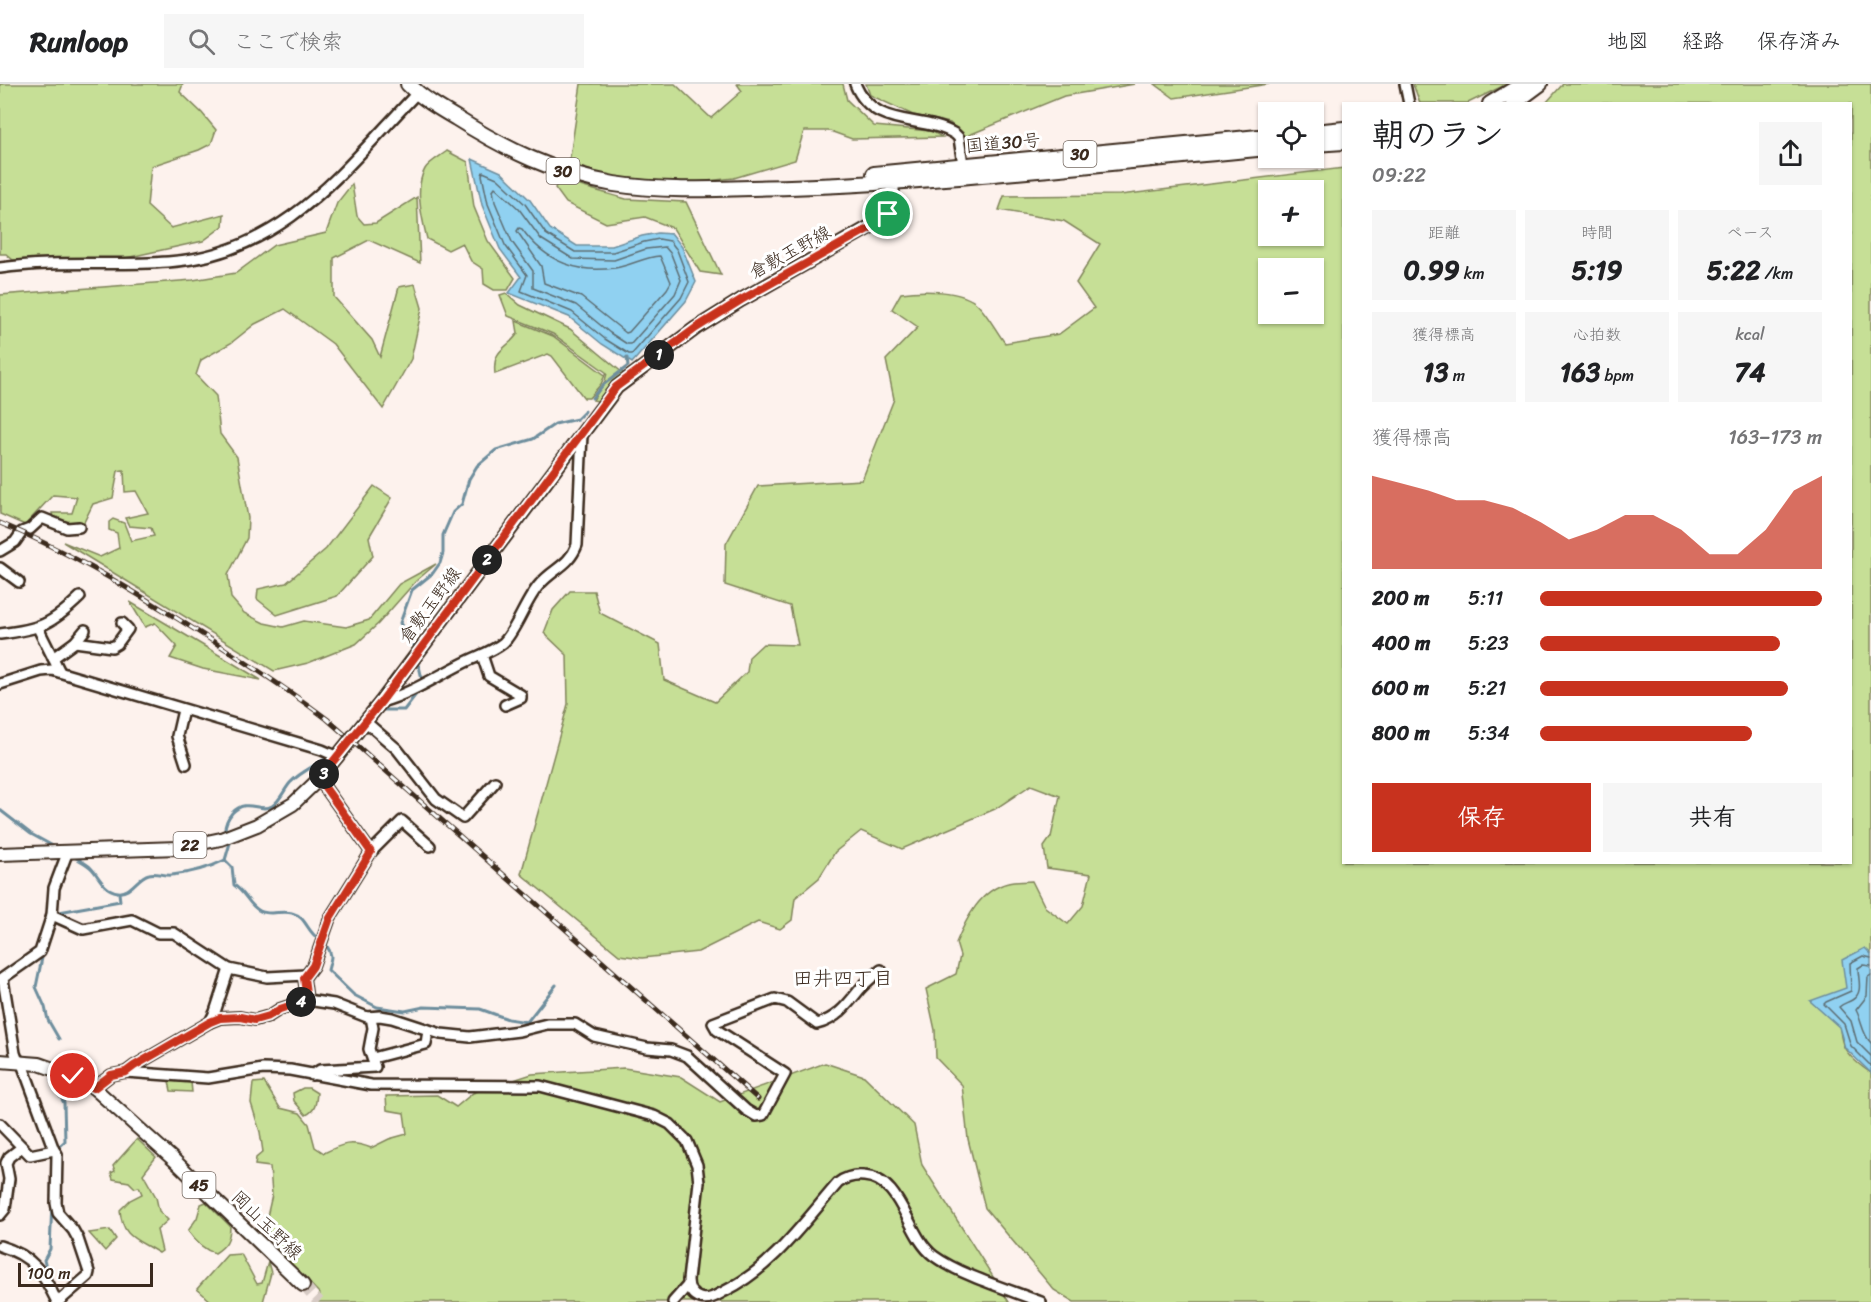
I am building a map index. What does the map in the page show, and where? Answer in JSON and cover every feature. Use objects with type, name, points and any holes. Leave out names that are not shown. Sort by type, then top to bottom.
[{"type":"highway","points":[[1496,102],[1523,84]]},
{"type":"highway","points":[[1516,102],[1540,84]]},
{"type":"highway","name":"国道30号","points":[[412,88],[491,140],[521,156],[577,175],[646,188],[677,190],[829,186],[892,176],[1258,149]]},
{"type":"highway","points":[[1324,131],[1342,129]]},
{"type":"highway","name":"国道30号","points":[[964,171],[1258,137]]},
{"type":"highway","points":[[1324,143],[1342,142]]},
{"type":"main road","name":"倉敷玉野線","points":[[0,854],[178,848],[221,839],[257,825],[293,804],[319,779],[366,722],[616,387],[696,328],[882,220],[891,207],[892,176]]},
{"type":"main road","name":"岡山玉野線","points":[[0,1061],[39,1064],[58,1070],[94,1088],[165,1152],[303,1285]]},
{"type":"street","points":[[855,84],[860,95],[880,113],[955,134],[958,138],[964,171]]},
{"type":"street","points":[[1405,84],[1409,102]]},
{"type":"street","points":[[0,268],[33,265],[168,262],[192,259],[237,247],[272,230],[307,206],[412,88]]},
{"type":"street","points":[[381,702],[409,692],[504,642],[534,590],[573,556],[577,545],[582,431]]},
{"type":"street","points":[[0,551],[15,542],[22,532],[30,529],[42,518],[67,528],[79,527]]},
{"type":"street","points":[[0,568],[19,582]]},
{"type":"street","points":[[0,634],[38,628],[54,619],[80,597]]},
{"type":"street","points":[[75,642],[112,647],[128,629],[122,623]]},
{"type":"street","points":[[38,628],[60,672]]},
{"type":"street","points":[[53,657],[75,642],[85,630]]},
{"type":"street","points":[[482,655],[489,676],[521,695],[521,698],[505,705]]},
{"type":"street","points":[[0,684],[40,671],[52,670],[322,750],[338,757]]},
{"type":"street","points":[[183,710],[177,736],[186,764]]},
{"type":"street","points":[[366,722],[397,749],[436,799],[463,818],[495,782]]},
{"type":"street","points":[[319,779],[371,852]]},
{"type":"street","points":[[307,1000],[304,978],[313,966],[330,918],[371,852],[402,821],[430,846]]},
{"type":"street","points":[[0,1246],[22,1256],[37,1267],[43,1273],[59,1302],[88,1276],[89,1272],[78,1239],[58,1213],[55,1151],[19,1061],[2,980],[40,952],[52,915],[54,888],[68,851]]},
{"type":"street","points":[[52,915],[83,929],[132,920],[158,933],[174,933],[229,969],[267,977],[306,975]]},
{"type":"street","points":[[210,1022],[229,969]]},
{"type":"street","points":[[126,1072],[220,1018],[240,1017],[255,1020],[307,1000],[334,1004],[370,1017],[392,1018],[441,1034],[470,1037],[519,1031],[547,1024],[575,1024],[594,1036],[647,1048],[670,1050],[687,1056],[746,1110],[756,1116],[763,1115],[785,1074],[717,1030],[713,1023],[775,999],[787,1002],[817,1023],[824,1022],[848,1004],[881,970]]},
{"type":"street","points":[[312,1075],[320,1070],[375,1067],[369,1049],[373,1028],[370,1017]]},
{"type":"street","points":[[373,1058],[426,1044],[428,1030]]},
{"type":"street","points":[[94,1088],[111,1075],[126,1072],[208,1078],[263,1069],[290,1070],[371,1085],[540,1086],[654,1116],[670,1124],[687,1140],[697,1166],[699,1182],[688,1285],[673,1302]]},
{"type":"street","points":[[0,1124],[30,1155],[55,1151]]},
{"type":"street","points":[[0,1215],[4,1209],[9,1179],[6,1162],[22,1147]]},
{"type":"street","points":[[688,1285],[697,1298],[705,1300],[749,1278],[770,1260],[838,1183],[851,1176],[860,1175],[877,1178],[889,1187],[918,1239],[935,1256],[958,1269],[1041,1302]]},
{"type":"green space","points":[[0,84],[183,84],[180,92],[216,130],[211,144],[151,166],[147,206],[171,228],[224,214],[223,226],[203,241],[121,259],[13,260],[6,254],[0,254]]},
{"type":"green space","points":[[581,84],[675,84],[711,118],[742,91],[737,84],[843,84],[847,100],[874,126],[931,131],[942,137],[852,139],[830,131],[804,131],[795,160],[734,178],[670,185],[614,178],[569,164]]},
{"type":"green space","points":[[866,84],[1135,84],[1064,96],[964,137],[950,123],[913,115],[870,95]]},
{"type":"green space","points":[[1155,84],[1269,84],[1174,98]]},
{"type":"green space","points":[[1413,84],[1507,84],[1470,102],[1420,102]]},
{"type":"green space","points":[[1563,84],[1871,84],[1871,954],[1865,949],[1854,971],[1845,996],[1840,1022],[1846,1051],[1871,1073],[1871,1302],[1074,1302],[1054,1290],[985,1208],[968,1139],[962,1085],[936,1058],[935,1030],[926,989],[956,974],[960,956],[956,943],[964,924],[982,899],[998,887],[1011,882],[1032,881],[1045,907],[1068,924],[1083,906],[1091,874],[1047,868],[1044,847],[1051,837],[1060,796],[1031,785],[995,809],[902,849],[861,831],[835,852],[819,878],[795,898],[792,920],[780,929],[758,922],[698,952],[642,958],[619,955],[521,874],[568,704],[567,655],[544,633],[553,610],[570,591],[594,591],[600,613],[660,644],[664,680],[715,702],[747,672],[749,657],[763,644],[798,645],[790,606],[725,585],[726,544],[758,486],[862,480],[894,399],[886,360],[918,327],[892,309],[901,293],[919,291],[952,293],[971,300],[982,309],[1005,343],[1059,334],[1094,308],[1076,283],[1100,244],[1064,221],[999,210],[1004,196],[1120,195],[1342,168],[1342,864],[1852,864],[1852,102],[1547,102]]},
{"type":"green space","points":[[447,151],[468,162],[474,207],[488,241],[515,278],[508,290],[494,290],[484,284],[483,269],[471,261],[462,243],[448,250],[427,239],[420,203],[420,185],[425,169]]},
{"type":"green space","points":[[559,180],[626,199],[686,202],[721,275],[700,272],[673,228],[645,217],[606,223],[566,203],[555,188]]},
{"type":"green space","points":[[352,184],[357,216],[364,224],[376,223],[417,197],[420,263],[369,240],[334,258],[334,297],[372,340],[380,357],[399,287],[415,284],[422,308],[411,359],[383,409],[333,344],[285,309],[255,324],[231,343],[201,360],[196,375],[216,396],[220,434],[237,457],[248,518],[247,538],[228,575],[231,598],[244,613],[264,623],[283,627],[304,621],[346,627],[369,620],[399,584],[436,564],[416,581],[378,624],[356,644],[308,663],[274,671],[63,542],[100,557],[119,548],[117,533],[109,530],[109,522],[113,519],[124,523],[131,541],[154,536],[151,528],[129,526],[125,518],[148,513],[136,491],[125,492],[124,470],[118,471],[113,498],[93,504],[84,522],[69,525],[53,518],[52,513],[72,513],[77,497],[53,495],[25,525],[0,514],[0,295],[193,280],[236,273],[274,245],[326,233],[337,203]]},
{"type":"green space","points":[[506,293],[520,305],[570,329],[624,374],[597,401],[593,400],[605,381],[607,373],[553,334],[508,316],[500,295]]},
{"type":"green space","points":[[516,321],[553,336],[605,375],[601,384],[589,398],[584,398],[552,356],[548,354],[495,374],[498,354],[518,333]]},
{"type":"green space","points":[[374,486],[392,498],[369,537],[373,556],[337,596],[277,615],[257,599],[258,589],[286,583],[326,549]]},
{"type":"green space","points":[[130,602],[261,680],[203,669],[170,658],[177,646],[155,623],[145,627]]},
{"type":"green space","points":[[825,1063],[864,1076],[914,1125],[922,1165],[1009,1302],[315,1302],[320,1294],[272,1243],[266,1221],[272,1195],[270,1167],[255,1165],[256,1158],[263,1152],[260,1132],[251,1103],[253,1083],[264,1082],[280,1108],[300,1113],[309,1124],[315,1147],[324,1153],[347,1144],[358,1144],[371,1148],[389,1139],[407,1134],[404,1113],[387,1110],[386,1096],[437,1095],[456,1107],[473,1093],[532,1074],[624,1068],[681,1077],[720,1102]]},
{"type":"green space","points":[[169,1081],[191,1082],[192,1092],[171,1091]]},
{"type":"green space","points":[[309,1088],[317,1093],[314,1108],[306,1115],[294,1101],[293,1093]]},
{"type":"green space","points":[[137,1139],[156,1157],[143,1174],[156,1197],[159,1211],[168,1220],[157,1230],[162,1251],[159,1253],[132,1237],[121,1219],[120,1210],[130,1200],[142,1194],[139,1187],[135,1188],[129,1182],[113,1179],[111,1173],[115,1171],[113,1166]]},
{"type":"green space","points":[[206,1202],[230,1226],[227,1242],[215,1253],[200,1245],[188,1231],[197,1218],[201,1204]]},
{"type":"green space","points":[[110,1230],[116,1239],[105,1251],[89,1233]]},
{"type":"green space","points":[[241,1254],[257,1284],[262,1283],[268,1262],[271,1273],[263,1302],[212,1302],[197,1289],[227,1255]]},
{"type":"water","points":[[472,159],[501,172],[530,200],[550,229],[577,246],[612,246],[642,236],[658,233],[672,234],[682,247],[696,282],[686,301],[632,363],[602,344],[569,317],[509,293],[521,277],[500,249],[482,205]]},
{"type":"water","points":[[1865,948],[1871,954],[1871,1073],[1845,1048],[1839,1027],[1810,1001],[1846,988],[1842,960]]},
{"type":"waterway","points":[[592,398],[603,385],[628,366],[627,358]]},
{"type":"waterway","points":[[413,645],[400,623],[412,590],[433,573],[440,563],[443,553],[443,535],[453,512],[462,504],[469,479],[477,466],[496,450],[533,439],[555,424],[577,419],[585,411]]},
{"type":"waterway","points":[[419,666],[422,679]]},
{"type":"waterway","points":[[384,710],[404,710],[417,693]]},
{"type":"waterway","points":[[225,830],[228,819],[237,808],[272,806],[294,779],[325,759]]},
{"type":"waterway","points":[[0,810],[31,834],[53,846]]},
{"type":"waterway","points":[[225,860],[230,843]]},
{"type":"waterway","points":[[76,858],[91,868],[105,886],[118,892],[127,890],[149,874],[186,873],[225,860],[232,867],[234,885],[256,909],[264,912],[296,914],[328,949],[331,956],[328,970],[354,995],[377,1007],[405,1011],[424,1007],[480,1009],[508,1019],[527,1022],[556,985]]},
{"type":"waterway","points":[[59,912],[120,901],[119,893]]},
{"type":"waterway","points":[[43,953],[36,987],[48,1020],[59,1039]]},
{"type":"waterway","points":[[51,1080],[64,1103],[65,1141],[56,1149]]},
{"type":"waterway","points":[[48,1276],[44,1260],[50,1249],[52,1203]]},
{"type":"tunnel","points":[[303,1285],[319,1302]]},
{"type":"railway","points":[[0,523],[69,555],[135,592],[254,668],[327,719],[758,1099]]},
{"type":"district","name":"田井四丁目","points":[[843,978]]},
{"type":"route","points":[[73,1076],[94,1088],[100,1081],[111,1075],[126,1072],[210,1022],[220,1018],[240,1017],[255,1020],[307,1000],[304,978],[313,966],[330,918],[371,852],[319,779],[381,702],[616,387],[696,328],[741,300],[875,225],[888,214]]}]
